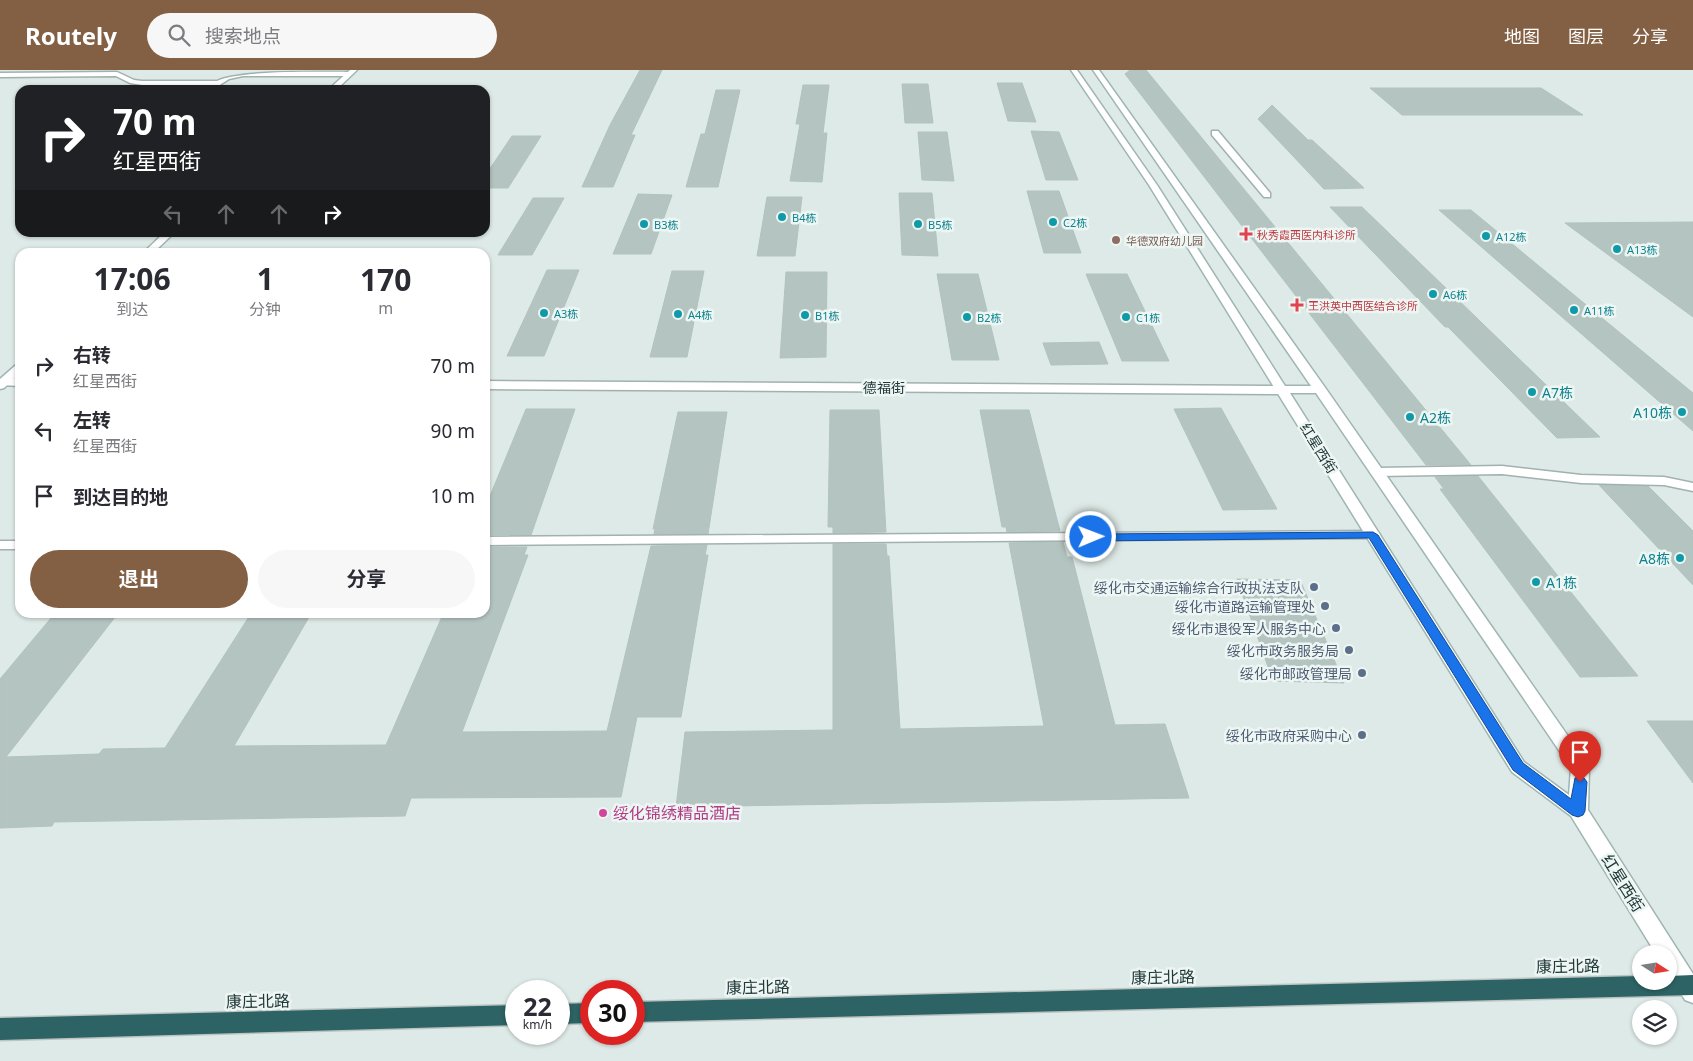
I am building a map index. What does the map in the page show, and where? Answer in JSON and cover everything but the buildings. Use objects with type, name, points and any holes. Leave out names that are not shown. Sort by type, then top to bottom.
[{"type":"highway","name":"康庄北路","points":[[645,1012],[1691,987]]},
{"type":"highway","name":"康庄北路","points":[[0,1029],[505,1015]]},
{"type":"main road","points":[[215,85],[227,77],[243,74],[352,72]]},
{"type":"main road","points":[[338,85],[352,72]]},
{"type":"main road","points":[[0,75],[117,74],[132,82],[142,83],[218,83]]},
{"type":"main road","name":"红星西街","points":[[1088,75],[1169,192],[1320,389],[1580,767],[1578,811]]},
{"type":"main road","name":"红星西街","points":[[1088,75],[1169,192],[1282,390],[1518,767],[1578,811],[1662,945]]},
{"type":"main road","points":[[1214,133],[1267,195]]},
{"type":"main road","points":[[153,248],[166,237]]},
{"type":"main road","points":[[1,383],[15,371]]},
{"type":"main road","points":[[1,383],[15,382]]},
{"type":"main road","name":"德福街","points":[[490,385],[1320,389]]},
{"type":"main road","points":[[1378,472],[1502,470],[1581,479],[1664,481],[1693,487]]},
{"type":"main road","points":[[490,542],[1373,535]]},
{"type":"main road","points":[[0,545],[15,545]]},
{"type":"main road","name":"红星西街","points":[[1678,968],[1691,987]]},
{"type":"place","name":"B4栋","points":[[782,217]]},
{"type":"place","name":"C2栋","points":[[1053,222]]},
{"type":"place","name":"B3栋","points":[[644,224]]},
{"type":"place","name":"B5栋","points":[[918,224]]},
{"type":"place","name":"秋秀霞西医内科诊所","points":[[1246,234]]},
{"type":"place","name":"A12栋","points":[[1486,236]]},
{"type":"place","name":"华德双府幼儿园","points":[[1116,240]]},
{"type":"place","name":"A13栋","points":[[1617,249]]},
{"type":"place","name":"A6栋","points":[[1433,294]]},
{"type":"place","name":"王洪英中西医结合诊所","points":[[1297,305]]},
{"type":"place","name":"A11栋","points":[[1574,310]]},
{"type":"place","name":"A3栋","points":[[544,313]]},
{"type":"place","name":"A4栋","points":[[678,314]]},
{"type":"place","name":"B1栋","points":[[805,315]]},
{"type":"place","name":"B2栋","points":[[967,317]]},
{"type":"place","name":"C1栋","points":[[1126,317]]},
{"type":"place","name":"A7栋","points":[[1532,392]]},
{"type":"place","name":"A10栋","points":[[1682,412]]},
{"type":"place","name":"A2栋","points":[[1410,417]]},
{"type":"place","name":"A8栋","points":[[1680,558]]},
{"type":"place","name":"A1栋","points":[[1536,582]]},
{"type":"place","name":"绥化市交通运输综合行政执法支队","points":[[1314,587]]},
{"type":"place","name":"绥化市道路运输管理处","points":[[1325,606]]},
{"type":"place","name":"绥化市退役军人服务中心","points":[[1336,628]]},
{"type":"place","name":"绥化市政务服务局","points":[[1349,650]]},
{"type":"place","name":"绥化市邮政管理局","points":[[1362,673]]},
{"type":"place","name":"绥化市政府采购中心","points":[[1362,735]]},
{"type":"place","name":"绥化锦绣精品酒店","points":[[603,813]]},
{"type":"route","points":[[1091,537],[1373,535],[1518,767],[1578,811],[1580,782]]}]
